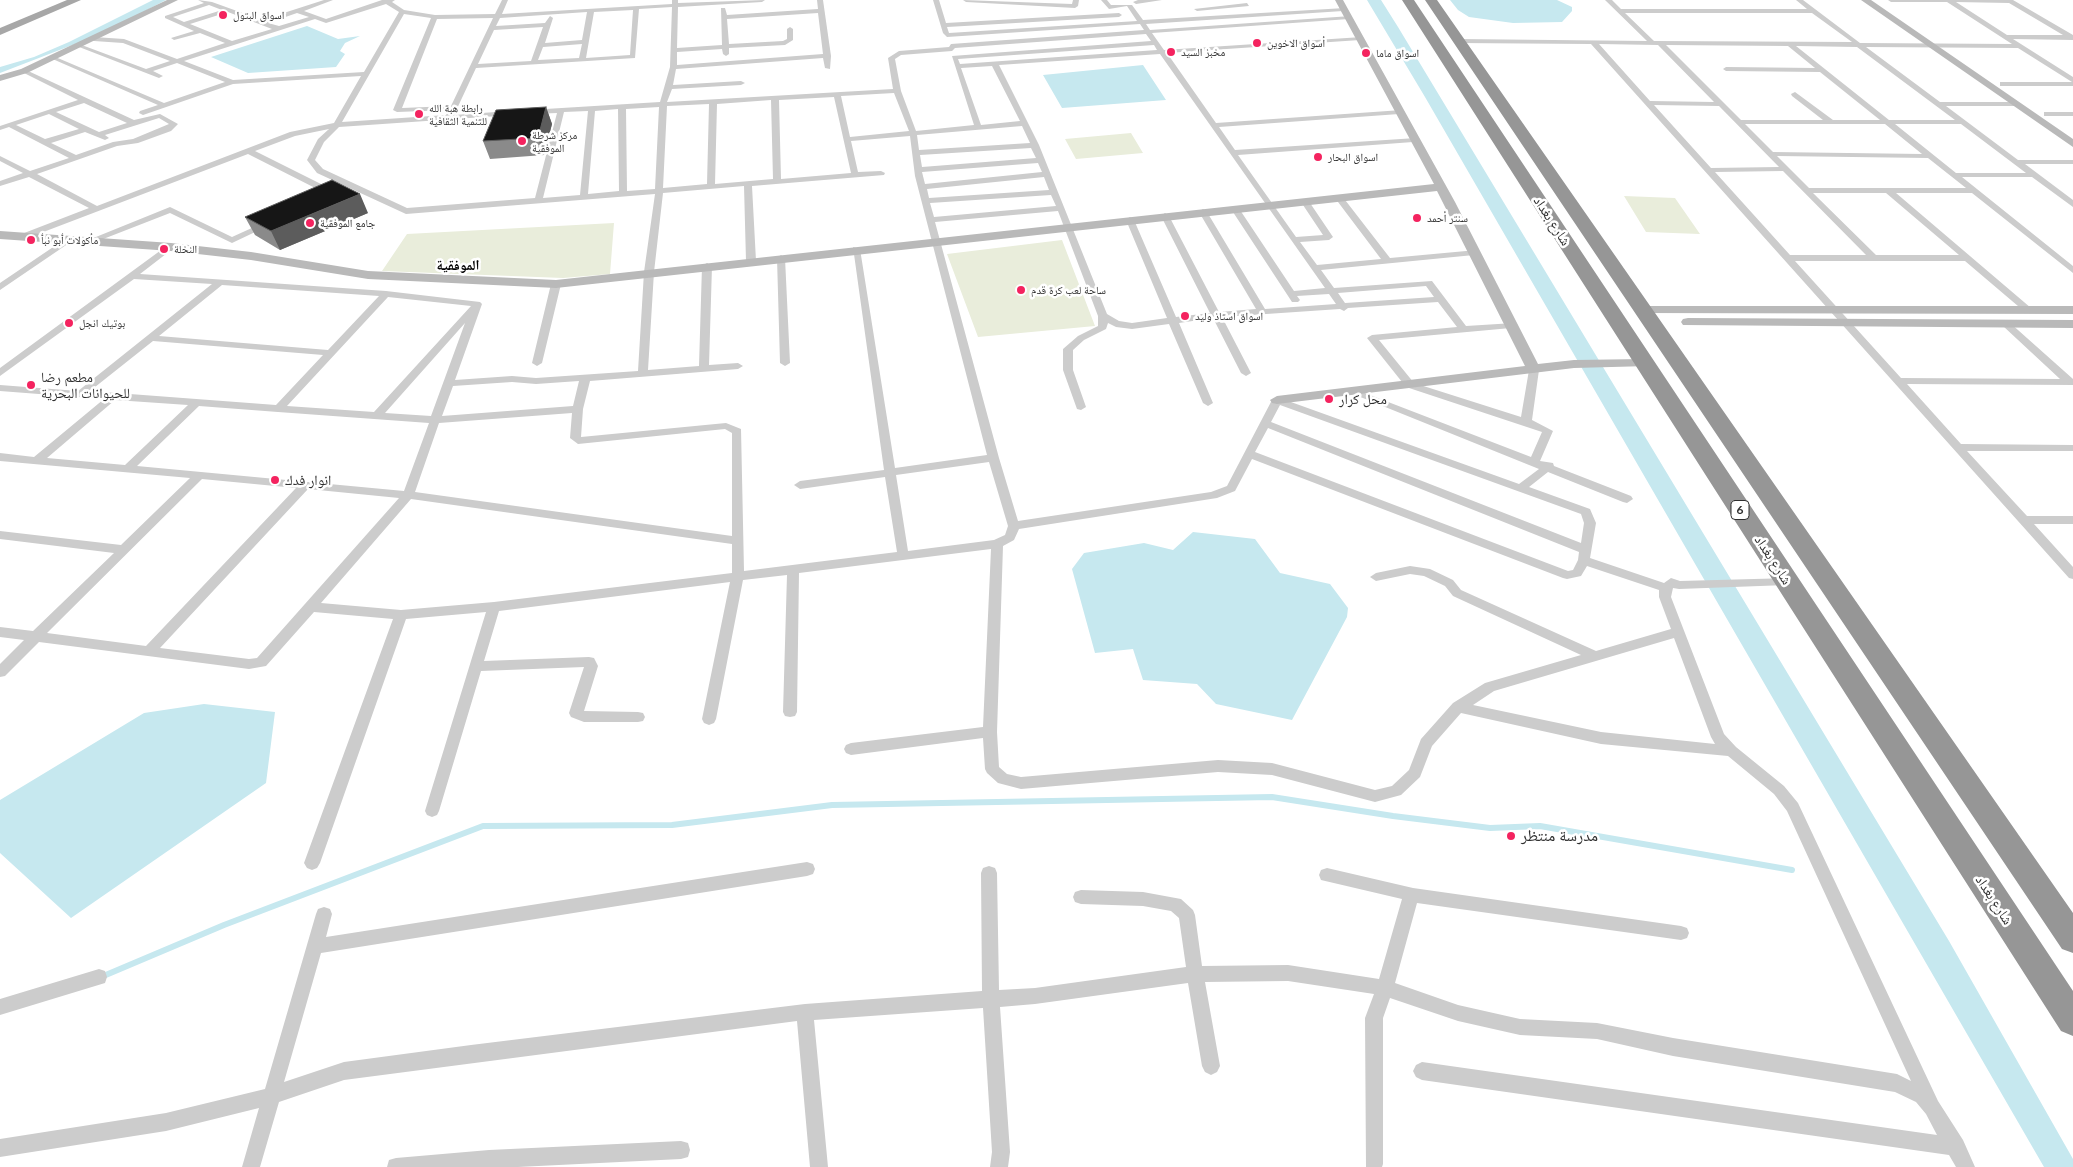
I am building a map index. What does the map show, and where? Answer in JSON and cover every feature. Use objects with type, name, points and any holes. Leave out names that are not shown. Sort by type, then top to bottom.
[{"type":"highway","name":"شارع بغداد","points":[[1408,0],[2073,1020]]},
{"type":"highway","name":"شارع بغداد","points":[[1431,0],[1646,316],[2071,932]]},
{"type":"main road","points":[[0,32],[76,0]]},
{"type":"street","points":[[0,78],[24,70],[94,39],[174,0]]},
{"type":"street","points":[[201,0],[277,28]]},
{"type":"street","points":[[299,0],[314,5]]},
{"type":"street","points":[[261,22],[330,0]]},
{"type":"street","points":[[449,117],[504,0]]},
{"type":"street","points":[[298,11],[326,21],[388,1],[402,12],[435,17],[552,13],[674,2],[723,3],[762,0]]},
{"type":"street","points":[[820,0],[828,68]]},
{"type":"street","points":[[936,0],[978,127]]},
{"type":"street","points":[[966,0],[1075,6],[1076,0]]},
{"type":"street","points":[[1104,0],[1109,7],[1159,0]]},
{"type":"street","points":[[1608,0],[1618,11],[1656,42],[1721,104],[1873,257]]},
{"type":"street","points":[[1799,0],[2073,204]]},
{"type":"street","points":[[1866,0],[2073,144]]},
{"type":"street","points":[[1881,0],[2073,132]]},
{"type":"street","points":[[1891,0],[2010,0],[2072,37]]},
{"type":"street","points":[[1948,0],[2073,80]]},
{"type":"street","points":[[644,373],[650,272],[659,191],[663,104],[673,68],[674,2]]},
{"type":"street","points":[[1026,2],[1029,20],[1039,40]]},
{"type":"street","points":[[1134,2],[1136,14],[1162,52],[1344,308]]},
{"type":"street","points":[[210,3],[167,17],[230,44]]},
{"type":"street","points":[[723,3],[726,64]]},
{"type":"street","points":[[1192,10],[1246,5]]},
{"type":"street","points":[[473,66],[633,57],[636,6]]},
{"type":"street","points":[[947,36],[1142,21],[1344,9]]},
{"type":"street","points":[[952,51],[1039,40],[1318,19],[1344,9]]},
{"type":"street","points":[[1344,9],[1474,252],[1534,370],[1526,422]]},
{"type":"street","points":[[183,24],[229,10]]},
{"type":"street","points":[[582,61],[591,10]]},
{"type":"street","points":[[1309,10],[1318,19]]},
{"type":"street","points":[[724,17],[821,11]]},
{"type":"street","points":[[1618,11],[1814,11]]},
{"type":"street","points":[[402,12],[337,124],[321,141],[311,160],[320,171],[406,211],[880,173]]},
{"type":"street","points":[[534,63],[552,13]]},
{"type":"street","points":[[944,25],[1146,13]]},
{"type":"street","points":[[146,71],[314,17]]},
{"type":"street","points":[[435,17],[397,110],[452,108]]},
{"type":"street","points":[[491,28],[548,25]]},
{"type":"street","points":[[672,50],[785,43],[790,40],[790,30]]},
{"type":"street","points":[[174,38],[200,31]]},
{"type":"street","points":[[2005,37],[2072,37]]},
{"type":"street","points":[[958,66],[1360,38]]},
{"type":"street","points":[[94,39],[124,41],[232,82]]},
{"type":"street","points":[[1458,41],[1857,43],[2021,46]]},
{"type":"street","points":[[541,45],[586,42]]},
{"type":"street","points":[[1593,42],[2073,574]]},
{"type":"street","points":[[310,607],[401,615],[494,607],[997,544],[1010,537],[1014,526],[993,458],[918,170],[913,133],[897,91],[892,55],[1156,43]]},
{"type":"street","points":[[1788,43],[2073,270]]},
{"type":"street","points":[[77,45],[159,76]]},
{"type":"street","points":[[673,68],[828,56]]},
{"type":"street","points":[[51,57],[165,106]]},
{"type":"street","points":[[995,64],[1025,123],[1062,208],[1103,316],[1103,328],[1081,338],[1068,349],[1068,370],[1081,407]]},
{"type":"street","points":[[1726,69],[1823,70]]},
{"type":"street","points":[[24,70],[134,123]]},
{"type":"street","points":[[125,119],[232,82],[366,74]]},
{"type":"street","points":[[669,87],[741,83]]},
{"type":"street","points":[[2003,84],[2073,84]]},
{"type":"street","points":[[22,237],[293,134],[337,124],[897,91]]},
{"type":"street","points":[[837,94],[849,139],[855,175]]},
{"type":"street","points":[[1794,94],[1831,122]]},
{"type":"street","points":[[775,98],[776,181]]},
{"type":"street","points":[[0,128],[85,100]]},
{"type":"street","points":[[711,186],[713,101]]},
{"type":"street","points":[[1648,103],[1721,104]]},
{"type":"street","points":[[1938,104],[2015,104]]},
{"type":"street","points":[[622,106],[623,194]]},
{"type":"street","points":[[584,197],[592,108]]},
{"type":"street","points":[[538,200],[560,110]]},
{"type":"street","points":[[50,112],[116,144]]},
{"type":"street","points":[[1214,126],[1399,112]]},
{"type":"street","points":[[2047,114],[2073,114]]},
{"type":"street","points":[[0,184],[116,144],[135,141],[168,129],[174,124],[160,116],[99,135]]},
{"type":"street","points":[[1739,122],[1962,122]]},
{"type":"street","points":[[849,139],[1025,123]]},
{"type":"street","points":[[10,125],[76,158]]},
{"type":"street","points":[[45,142],[86,129]]},
{"type":"street","points":[[1233,153],[1414,140]]},
{"type":"street","points":[[916,153],[1035,146]]},
{"type":"street","points":[[249,151],[332,197],[355,187]]},
{"type":"street","points":[[1771,154],[1930,156]]},
{"type":"street","points":[[0,158],[97,209]]},
{"type":"street","points":[[918,170],[1041,160]]},
{"type":"street","points":[[2017,162],[2073,162]]},
{"type":"street","points":[[1708,170],[1785,169]]},
{"type":"street","points":[[923,187],[1047,174]]},
{"type":"street","points":[[1954,175],[2034,175]]},
{"type":"street","points":[[748,184],[751,261]]},
{"type":"street","points":[[0,235],[171,247],[251,256],[368,275],[556,284],[936,240],[1439,187]]},
{"type":"street","points":[[1806,190],[1974,191]]},
{"type":"street","points":[[1889,191],[2028,310]]},
{"type":"street","points":[[927,201],[1055,192]]},
{"type":"street","points":[[1339,198],[1388,261]]},
{"type":"street","points":[[1294,240],[1329,237],[1304,202]]},
{"type":"street","points":[[932,220],[1062,208]]},
{"type":"street","points":[[1235,209],[1303,310]]},
{"type":"street","points":[[90,241],[170,210],[232,240],[275,221]]},
{"type":"street","points":[[1202,212],[1263,313]]},
{"type":"street","points":[[1166,216],[1246,373]]},
{"type":"street","points":[[1130,220],[1208,403]]},
{"type":"street","points":[[1,284],[71,239]]},
{"type":"street","points":[[0,373],[171,247]]},
{"type":"street","points":[[856,250],[903,555]]},
{"type":"street","points":[[1315,268],[1474,252]]},
{"type":"street","points":[[781,258],[785,363]]},
{"type":"street","points":[[1787,258],[1967,258]]},
{"type":"street","points":[[2060,259],[2073,260]]},
{"type":"street","points":[[704,369],[707,266]]},
{"type":"street","points":[[132,276],[386,294],[477,304]]},
{"type":"street","points":[[80,395],[222,281]]},
{"type":"street","points":[[1291,294],[1429,283],[1464,329]]},
{"type":"street","points":[[537,363],[556,284]]},
{"type":"street","points":[[278,409],[386,294]]},
{"type":"street","points":[[1103,316],[1116,324],[1132,326],[1216,315],[1344,308],[1441,299]]},
{"type":"street","points":[[0,632],[249,664],[260,662],[269,655],[408,495],[477,304]]},
{"type":"street","points":[[376,415],[477,304]]},
{"type":"street","points":[[1646,316],[1834,310],[2073,310]]},
{"type":"street","points":[[1646,316],[1846,323],[2073,324]]},
{"type":"street","points":[[2006,324],[2071,382]]},
{"type":"street","points":[[1511,325],[1372,338],[1410,385],[1526,422],[1548,431],[1535,461]]},
{"type":"street","points":[[152,338],[331,353]]},
{"type":"street","points":[[1277,400],[1574,364],[1644,363]]},
{"type":"street","points":[[449,383],[512,379],[536,381],[738,366]]},
{"type":"street","points":[[585,378],[578,409],[575,438],[578,441],[726,426],[737,431],[738,575],[710,719]]},
{"type":"street","points":[[1899,381],[2071,382]]},
{"type":"street","points":[[0,388],[195,404],[435,420],[578,409]]},
{"type":"street","points":[[1353,392],[1549,466],[1626,499]]},
{"type":"street","points":[[36,461],[112,397]]},
{"type":"street","points":[[1014,526],[1213,495],[1230,488],[1250,454],[1277,400]]},
{"type":"street","points":[[1250,454],[1567,575],[1578,573],[1590,523],[1586,512],[1277,400]]},
{"type":"street","points":[[126,469],[195,404]]},
{"type":"street","points":[[1266,424],[1584,554],[1672,586],[1787,582]]},
{"type":"street","points":[[1958,447],[2073,448]]},
{"type":"street","points":[[0,466],[5,457],[408,495],[738,541]]},
{"type":"street","points":[[800,485],[993,458]]},
{"type":"street","points":[[1521,488],[1549,466]]},
{"type":"street","points":[[0,672],[200,475]]},
{"type":"street","points":[[150,650],[306,486]]},
{"type":"street","points":[[2024,520],[2073,520]]},
{"type":"street","points":[[0,535],[124,550]]},
{"type":"street","points":[[997,544],[990,732],[992,769],[1003,780],[1021,784],[1218,766],[1272,770],[1375,796],[1396,791],[1415,773],[1426,743],[1458,707],[1490,687],[1677,632]]},
{"type":"street","points":[[790,712],[793,569]]},
{"type":"street","points":[[1376,577],[1410,570],[1426,572],[1449,584],[1457,593],[1595,656]]},
{"type":"street","points":[[1672,586],[1665,597],[1718,737],[1731,751],[1779,790],[1793,807],[1932,1108],[1966,1167]]},
{"type":"street","points":[[432,811],[494,607]]},
{"type":"street","points":[[312,863],[401,615]]},
{"type":"street","points":[[476,666],[589,662],[591,666],[576,713],[584,717],[638,717]]},
{"type":"street","points":[[1458,707],[1601,738],[1731,751]]},
{"type":"street","points":[[852,749],[990,732]]},
{"type":"street","points":[[315,946],[806,869]]},
{"type":"street","points":[[989,873],[991,999],[1001,1152],[999,1167]]},
{"type":"street","points":[[1327,875],[1413,895],[1681,933]]},
{"type":"street","points":[[1374,1164],[1374,1018],[1386,988],[1409,901],[1413,895]]},
{"type":"street","points":[[1081,897],[1143,899],[1175,904],[1187,915],[1211,1066]]},
{"type":"street","points":[[251,1167],[324,914]]},
{"type":"street","points":[[0,1148],[166,1122],[271,1096],[344,1071],[626,1033],[805,1012],[1035,996],[1195,974],[1288,973],[1386,988],[1458,1013],[1520,1027],[1551,1031],[1597,1031],[1673,1047],[1897,1083],[1922,1096],[1932,1108]]},
{"type":"street","points":[[0,1007],[99,977]]},
{"type":"street","points":[[805,1012],[819,1167]]},
{"type":"street","points":[[1422,1071],[1956,1147]]},
{"type":"street","points":[[396,1167],[489,1159],[681,1150]]},
{"type":"green space","points":[[1131,133],[1143,153],[1076,159],[1065,139]]},
{"type":"green space","points":[[1624,196],[1675,198],[1700,234],[1646,232]]},
{"type":"green space","points":[[614,223],[610,274],[563,278],[382,271],[407,234]]},
{"type":"green space","name":"ساحة لعب كرة قدم","points":[[1062,240],[1095,326],[978,337],[947,254]]},
{"type":"water","points":[[153,0],[166,0],[101,34],[0,73],[0,67],[34,57],[69,42]]},
{"type":"water","points":[[1367,0],[1381,0],[1398,27],[1949,941],[2073,1159],[2073,1167],[2044,1167]]},
{"type":"water","points":[[1450,0],[1557,0],[1572,7],[1572,11],[1562,22],[1513,23],[1469,17],[1458,10]]},
{"type":"water","points":[[307,26],[338,39],[360,36],[345,43],[340,51],[345,54],[336,67],[248,73],[211,57]]},
{"type":"water","points":[[1143,65],[1166,100],[1062,108],[1043,75]]},
{"type":"water","points":[[1193,532],[1255,539],[1280,573],[1330,584],[1348,608],[1347,617],[1292,720],[1216,704],[1197,684],[1143,680],[1133,649],[1095,653],[1072,569],[1084,553],[1144,543],[1173,550]]},
{"type":"water","points":[[204,704],[275,712],[266,783],[71,918],[0,853],[0,800],[144,713]]},
{"type":"building","points":[[546,107],[538,138],[483,141],[496,110]]},
{"type":"building","points":[[332,180],[360,194],[271,231],[245,217]]},
{"type":"waterway","points":[[101,977],[224,925],[483,826],[672,825],[832,805],[1272,797],[1393,816],[1490,828],[1540,826],[1792,870]]},
{"type":"place","name":"اسواق البتول","points":[[223,15]]},
{"type":"place","name":"أسواق الاخوين","points":[[1257,43]]},
{"type":"place","name":"مخبز السيد","points":[[1171,52]]},
{"type":"place","name":"اسواق ماما","points":[[1366,53]]},
{"type":"place","name":"رابطة هبة الله للتنمية الثقافية","points":[[419,114]]},
{"type":"place","name":"مركز شرطة الموفقية","points":[[522,141]]},
{"type":"place","name":"اسواق البحار","points":[[1318,157]]},
{"type":"place","name":"سنتر أحمد","points":[[1417,218]]},
{"type":"place","name":"جامع الموفقية","points":[[310,223]]},
{"type":"place","name":"مأكولات ٲبو نبٲ","points":[[31,240]]},
{"type":"place","name":"النخلة","points":[[164,249]]},
{"type":"place","name":"ساحة لعب كرة قدم","points":[[1021,290]]},
{"type":"place","name":"اسواق استاذ وليد","points":[[1185,316]]},
{"type":"place","name":"بوتيك انجل","points":[[69,323]]},
{"type":"place","name":"مطعم رضا للحيوانات البحرية","points":[[31,385]]},
{"type":"place","name":"محل كرار","points":[[1329,399]]},
{"type":"place","name":"انوار فدك","points":[[275,480]]},
{"type":"place","name":"مدرسة منتظر","points":[[1511,836]]},
{"type":"district","name":"الموفقية","points":[[458,265]]}]
